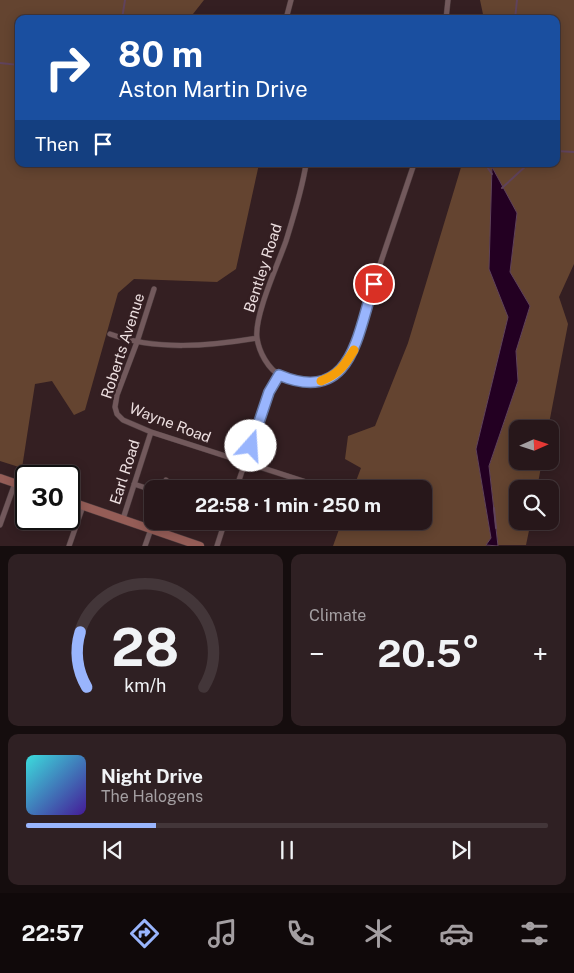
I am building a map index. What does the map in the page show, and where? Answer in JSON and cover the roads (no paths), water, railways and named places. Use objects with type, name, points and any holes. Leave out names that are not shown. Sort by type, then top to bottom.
[{"type":"main road","points":[[0,478],[15,483]]},
{"type":"main road","points":[[80,505],[144,526]]},
{"type":"main road","points":[[154,530],[200,546]]},
{"type":"street","points":[[287,15],[291,0]]},
{"type":"street","points":[[446,15],[448,0]]},
{"type":"street","name":"Bentley Road","points":[[279,375],[272,370],[264,358],[257,338],[260,313],[302,190],[306,167]]},
{"type":"street","points":[[239,480],[269,392],[279,375],[295,382],[321,382],[343,368],[355,348],[368,301],[413,167]]},
{"type":"street","name":"Roberts Avenue","points":[[116,410],[116,395],[137,342],[154,289]]},
{"type":"street","points":[[110,334],[137,342],[165,346],[257,338]]},
{"type":"street","name":"Wayne Road","points":[[116,410],[116,414],[123,420],[151,432],[299,480]]},
{"type":"street","name":"Earl Road","points":[[123,519],[151,432]]},
{"type":"street","points":[[0,525],[15,483]]},
{"type":"street","points":[[134,484],[144,487]]},
{"type":"street","points":[[69,546],[83,506]]},
{"type":"street","points":[[145,546],[151,530]]},
{"type":"street","points":[[217,546],[222,530]]},
{"type":"waterway","points":[[123,15],[125,0]]},
{"type":"waterway","points":[[515,15],[517,0]]},
{"type":"waterway","points":[[0,63],[15,65]]},
{"type":"waterway","points":[[560,151],[574,152]]},
{"type":"waterway","points":[[487,167],[492,174]]},
{"type":"waterway","points":[[502,188],[525,167]]},
{"type":"waterway","points":[[494,508],[496,528]]}]
